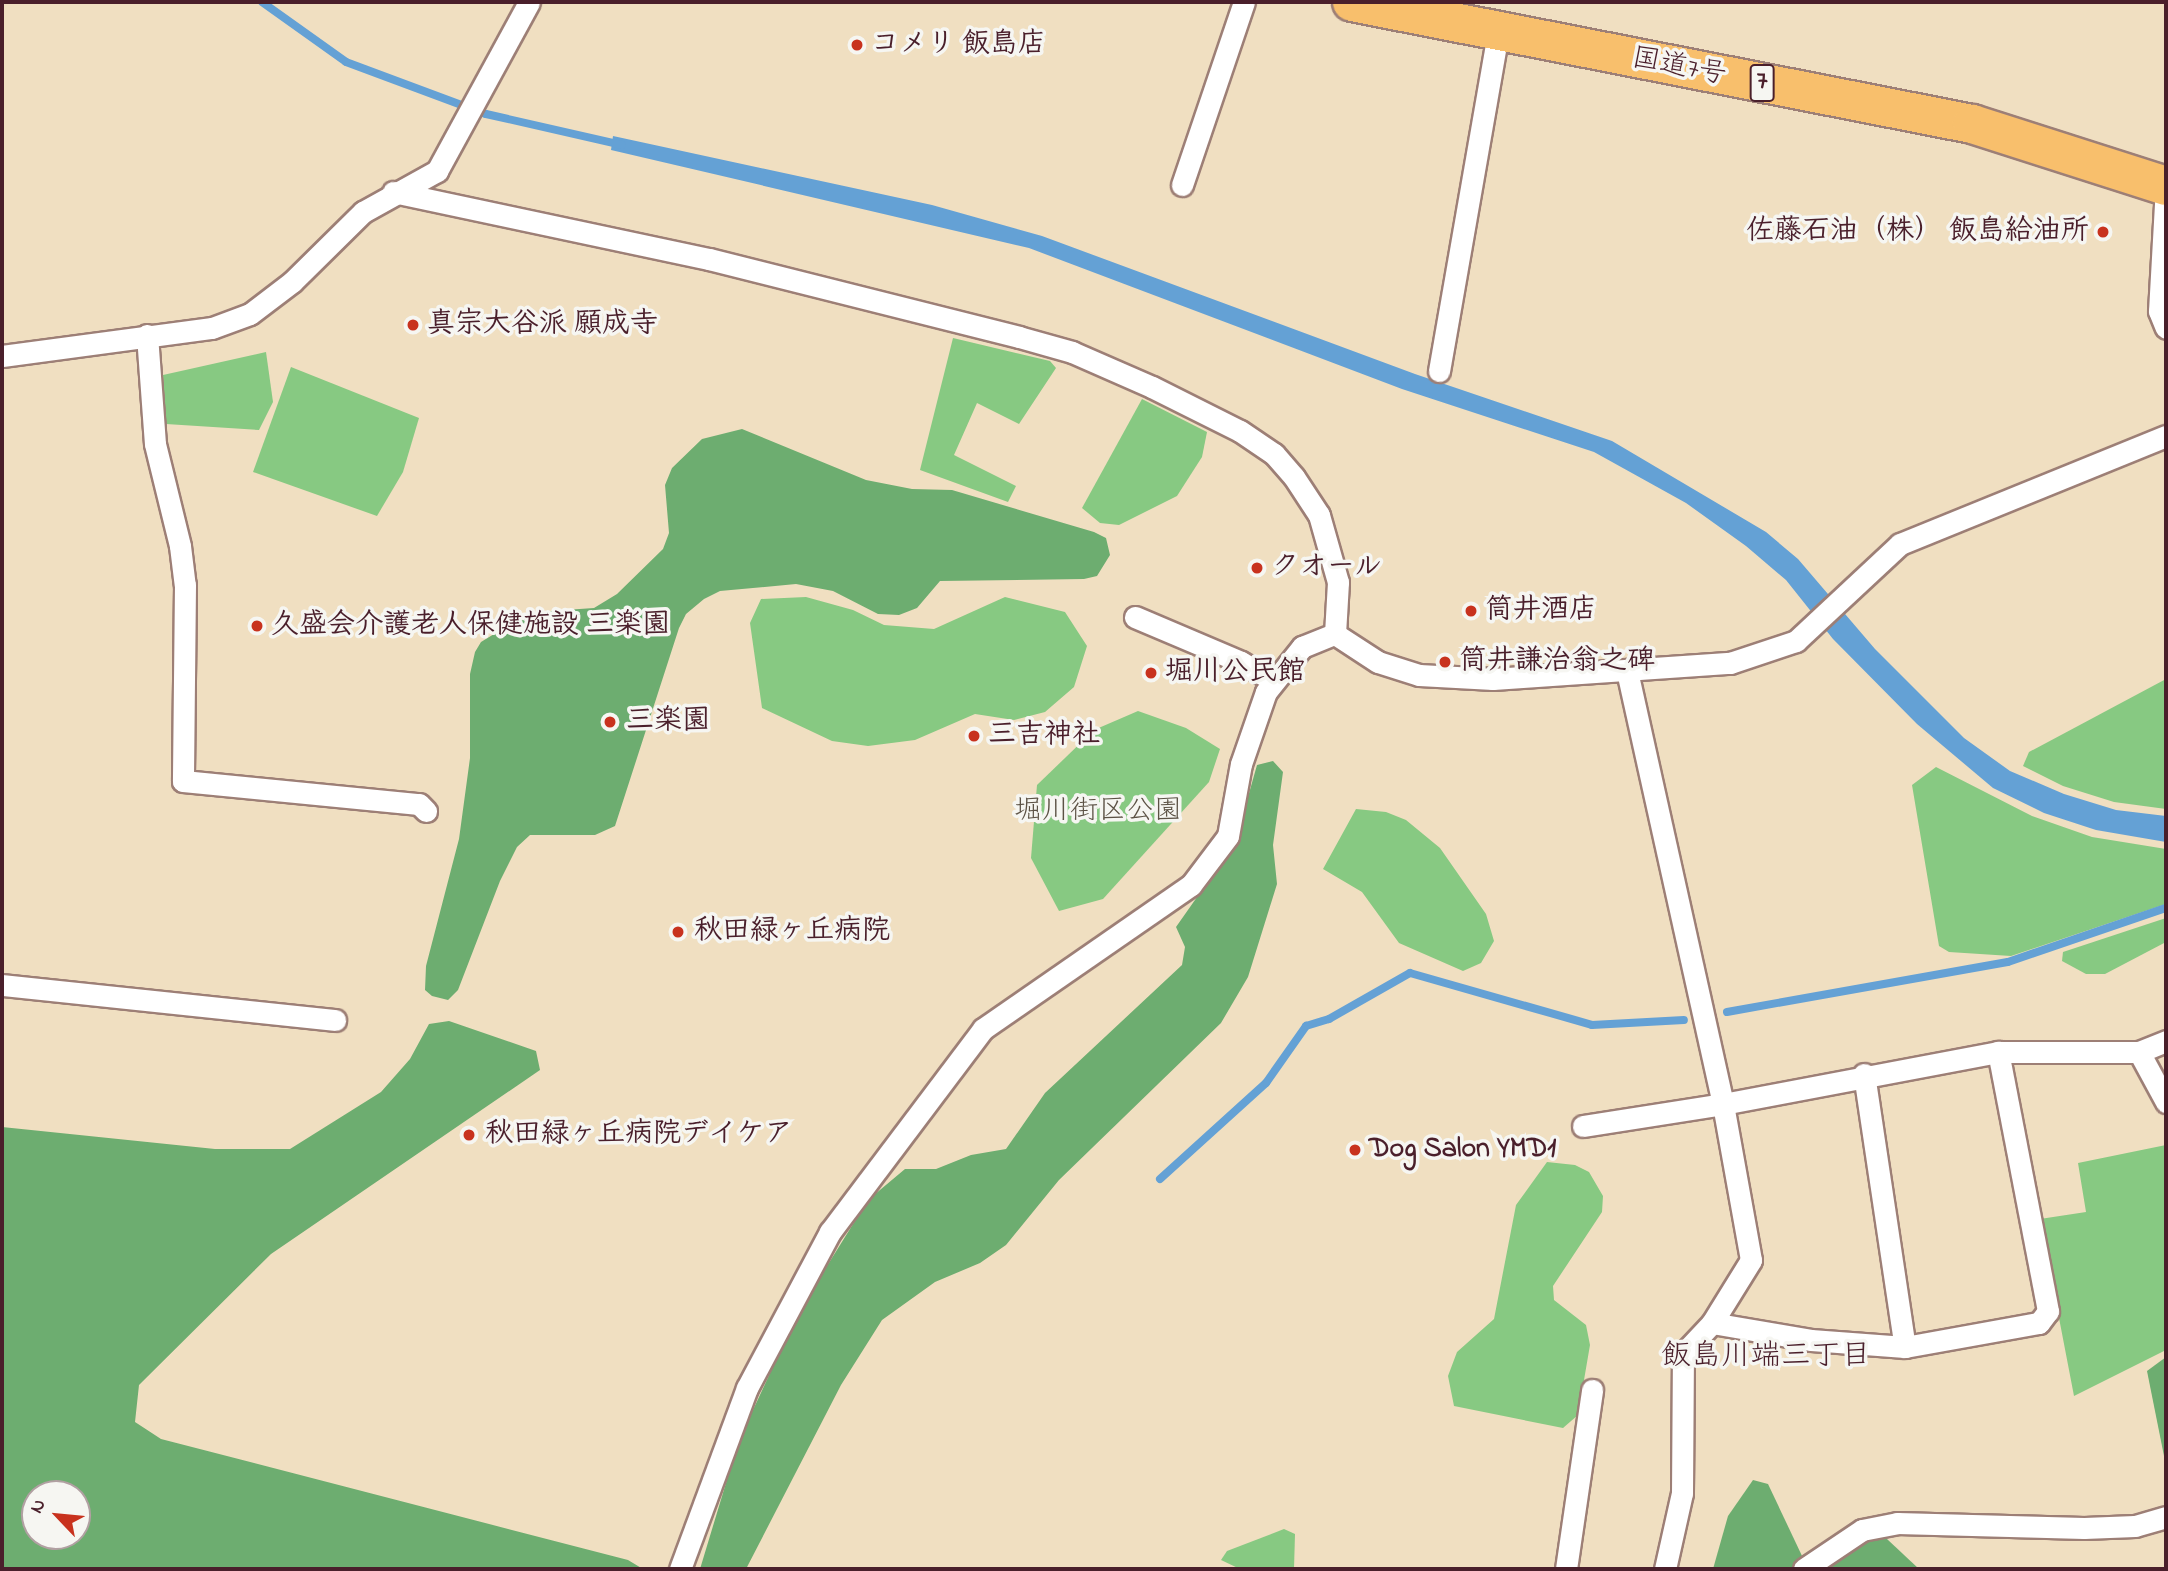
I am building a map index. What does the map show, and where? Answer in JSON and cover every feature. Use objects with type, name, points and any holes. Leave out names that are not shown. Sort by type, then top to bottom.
[{"type":"highway","name":"国道7号","points":[[1352,2],[1972,124],[2166,186]]},
{"type":"street","points":[[2,356],[212,328],[250,314],[292,282],[363,212],[393,192],[437,171],[529,2]]},
{"type":"street","points":[[1182,185],[1244,2]]},
{"type":"street","points":[[1439,371],[1497,32]]},
{"type":"street","points":[[2166,186],[2159,311],[2166,328]]},
{"type":"street","points":[[393,192],[709,258],[1019,337],[1072,352],[1152,387],[1240,431],[1274,454],[1294,477],[1319,515],[1338,582],[1335,635]]},
{"type":"street","points":[[147,335],[155,444],[180,546],[184,586],[183,781],[419,804],[426,811]]},
{"type":"street","points":[[1335,635],[1378,662],[1419,675],[1493,680],[1730,663],[1796,640],[1900,544],[2166,436]]},
{"type":"street","points":[[1135,617],[1241,662],[1274,681]]},
{"type":"street","points":[[680,1569],[747,1388],[830,1232],[983,1029],[1191,885],[1228,836],[1241,764],[1266,692],[1302,648],[1335,635]]},
{"type":"street","points":[[1627,671],[1723,1104],[1751,1260],[1712,1323],[1683,1354],[1682,1493],[1665,1569]]},
{"type":"street","points":[[2,985],[335,1020]]},
{"type":"street","points":[[1583,1126],[1723,1104],[1864,1074],[1998,1052],[2139,1052],[2166,1041]]},
{"type":"street","points":[[1712,1323],[1811,1340],[1905,1347],[2039,1323],[2048,1311],[1998,1052]]},
{"type":"street","points":[[2139,1052],[2166,1102]]},
{"type":"street","points":[[1864,1074],[1905,1347]]},
{"type":"street","points":[[1566,1569],[1592,1390]]},
{"type":"street","points":[[1804,1569],[1862,1530],[1897,1523],[2084,1528],[2135,1526],[2166,1517]]},
{"type":"green space","points":[[953,338],[1050,361],[1056,368],[1019,424],[977,403],[954,455],[1016,486],[1008,502],[920,470]]},
{"type":"green space","points":[[266,352],[273,402],[259,430],[166,424],[163,375]]},
{"type":"green space","points":[[291,367],[419,418],[403,472],[377,516],[253,472]]},
{"type":"green space","points":[[1142,399],[1207,432],[1202,457],[1177,496],[1119,525],[1100,523],[1082,508]]},
{"type":"green space","points":[[742,429],[866,480],[912,489],[952,490],[1094,532],[1106,538],[1110,555],[1097,576],[1084,579],[940,581],[917,608],[899,615],[878,614],[833,591],[796,584],[720,591],[704,599],[686,614],[679,628],[615,826],[595,835],[530,835],[517,847],[500,881],[458,990],[448,1000],[432,996],[425,990],[426,966],[459,839],[470,758],[470,674],[475,652],[481,642],[536,612],[594,608],[617,594],[663,549],[669,533],[665,485],[672,468],[702,439]]},
{"type":"green space","points":[[806,597],[853,610],[884,625],[934,629],[1005,597],[1065,612],[1087,646],[1074,687],[1045,712],[1014,720],[975,714],[915,740],[868,746],[832,741],[762,708],[750,623],[761,599]]},
{"type":"green space","points":[[2166,679],[2166,809],[2114,802],[2063,786],[2023,766],[2029,752]]},
{"type":"green space","name":"堀川街区公園","points":[[1138,711],[1186,728],[1220,749],[1209,782],[1103,899],[1059,911],[1031,858],[1037,785],[1094,730]]},
{"type":"green space","points":[[1273,761],[1283,772],[1273,845],[1277,884],[1248,977],[1221,1023],[1059,1180],[1006,1245],[980,1263],[935,1282],[882,1320],[841,1385],[746,1569],[700,1569],[739,1440],[799,1311],[868,1200],[905,1169],[936,1169],[971,1155],[1006,1149],[1045,1093],[1182,965],[1185,947],[1176,927],[1235,843],[1257,765]]},
{"type":"green space","points":[[1936,767],[2032,816],[2092,837],[2166,849],[2166,904],[2011,956],[1949,952],[1939,946],[1912,785]]},
{"type":"green space","points":[[1356,809],[1386,812],[1406,820],[1440,848],[1486,914],[1494,941],[1481,963],[1463,971],[1399,943],[1362,892],[1323,869]]},
{"type":"green space","points":[[2166,918],[2166,942],[2105,974],[2086,974],[2062,961],[2063,952]]},
{"type":"green space","points":[[449,1021],[536,1051],[540,1070],[271,1254],[139,1385],[135,1422],[161,1439],[628,1560],[643,1569],[2,1569],[2,1127],[215,1149],[290,1149],[381,1092],[410,1059],[429,1024]]},
{"type":"green space","points":[[2166,1145],[2166,1350],[2074,1396],[2040,1219],[2086,1212],[2078,1163]]},
{"type":"green space","points":[[1547,1162],[1575,1165],[1589,1172],[1603,1196],[1602,1212],[1553,1286],[1554,1300],[1586,1325],[1590,1345],[1578,1415],[1563,1428],[1454,1406],[1448,1376],[1457,1352],[1494,1319],[1516,1205]]},
{"type":"green space","points":[[2166,1357],[2166,1466],[2147,1371]]},
{"type":"green space","points":[[1753,1480],[1768,1484],[1803,1558],[1792,1569],[1713,1569],[1728,1516]]},
{"type":"green space","points":[[1284,1529],[1295,1534],[1294,1569],[1240,1569],[1221,1560],[1227,1551]]},
{"type":"green space","points":[[1867,1534],[1887,1539],[1919,1569],[1817,1569]]},
{"type":"water","points":[[613,136],[932,205],[1042,236],[1415,374],[1612,441],[1766,532],[1798,559],[1875,649],[1964,738],[2010,771],[2064,794],[2116,810],[2166,816],[2166,842],[2096,830],[2044,813],[1993,788],[1917,724],[1833,639],[1786,580],[1746,546],[1686,503],[1594,452],[1402,389],[1029,248],[611,150]]},
{"type":"waterway","points":[[262,2],[346,62],[486,114],[622,145]]},
{"type":"waterway","points":[[1727,1012],[2008,962],[2166,908]]},
{"type":"waterway","points":[[1160,1179],[1266,1083],[1306,1026],[1329,1019],[1410,973],[1592,1025],[1684,1020]]},
{"type":"place","name":"コメリ 飯島店","points":[[857,45]]},
{"type":"place","name":"佐藤石油（株） 飯島給油所","points":[[2103,232]]},
{"type":"place","name":"真宗大谷派 願成寺","points":[[413,325]]},
{"type":"place","name":"クオール","points":[[1257,568]]},
{"type":"place","name":"筒井酒店","points":[[1471,611]]},
{"type":"place","name":"久盛会介護老人保健施設 三楽園","points":[[257,626]]},
{"type":"place","name":"筒井謙治翁之碑","points":[[1445,662]]},
{"type":"place","name":"堀川公民館","points":[[1151,673]]},
{"type":"place","name":"三楽園","points":[[610,722]]},
{"type":"place","name":"三吉神社","points":[[974,736]]},
{"type":"place","name":"秋田緑ヶ丘病院","points":[[678,932]]},
{"type":"place","name":"秋田緑ヶ丘病院デイケア","points":[[469,1135]]},
{"type":"place","name":"Dog Salon YMD1","points":[[1355,1150]]},
{"type":"district","name":"飯島川端三丁目","points":[[1766,1357]]}]
